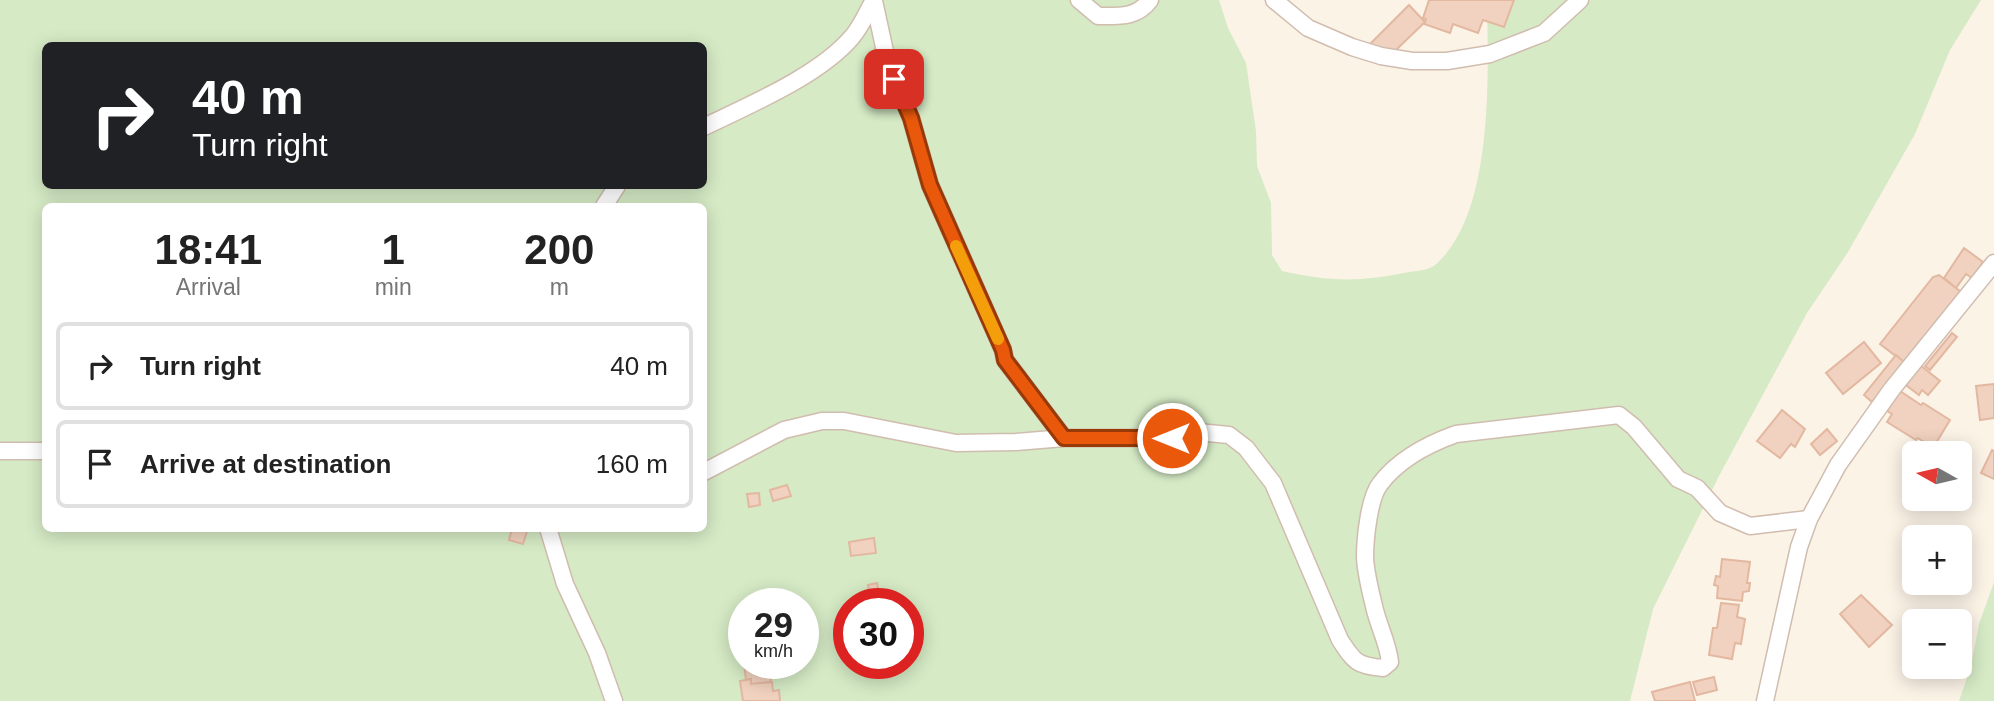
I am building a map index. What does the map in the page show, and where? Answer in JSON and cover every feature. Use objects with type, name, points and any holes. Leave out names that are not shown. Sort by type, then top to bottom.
[{"type":"street","points":[[707,126],[763,99],[820,65],[852,37],[874,0]]},
{"type":"street","points":[[874,0],[886,56],[911,118],[930,185],[1003,350],[1005,360],[1064,438]]},
{"type":"street","points":[[1079,0],[1098,16],[1122,16],[1143,10],[1150,0]]},
{"type":"street","points":[[1274,0],[1308,28],[1352,47],[1381,56],[1412,61],[1447,61],[1490,54],[1544,33],[1580,0]]},
{"type":"street","points":[[1765,701],[1799,547],[1809,519],[1838,465],[1892,389],[1994,263]]},
{"type":"street","points":[[707,470],[784,430],[822,421],[844,421],[956,443],[1064,438],[1172,438],[1198,432],[1229,435],[1246,448],[1273,483],[1340,640],[1353,660],[1366,667],[1383,668],[1390,662],[1389,650],[1374,607],[1365,558],[1371,506],[1379,485],[1396,468],[1431,443],[1456,434],[1619,415],[1634,426],[1678,479],[1697,488],[1720,513],[1750,526],[1809,519]]},
{"type":"street","points":[[0,452],[42,451]]},
{"type":"street","points":[[549,532],[565,584],[597,653],[614,701]]},
{"type":"green space","points":[[0,0],[1219,0],[1228,28],[1246,63],[1256,131],[1257,166],[1271,203],[1272,255],[1282,271],[1345,279],[1375,278],[1429,268],[1434,266],[1454,243],[1468,213],[1478,179],[1484,141],[1488,65],[1487,0],[1981,0],[1950,50],[1915,134],[1848,252],[1807,313],[1719,476],[1653,609],[1630,701],[0,701]]},
{"type":"green space","points":[[1994,582],[1994,701],[1959,701],[1967,679],[1972,679],[1972,661],[1979,624]]},
{"type":"building","points":[[1429,0],[1514,0],[1504,27],[1483,20],[1478,33],[1453,24],[1450,33],[1424,24],[1426,19],[1423,18]]},
{"type":"building","points":[[1409,5],[1425,22],[1388,56],[1365,49]]},
{"type":"building","points":[[1964,248],[1983,262],[1972,278],[1966,274],[1956,288],[1944,278]]},
{"type":"building","points":[[1939,275],[1961,292],[1905,363],[1880,344],[1933,277]]},
{"type":"building","points":[[1952,333],[1957,337],[1930,370],[1925,366]]},
{"type":"building","points":[[1864,342],[1881,363],[1843,394],[1826,373]]},
{"type":"building","points":[[1896,355],[1905,363],[1872,402],[1864,395]]},
{"type":"building","points":[[1920,365],[1940,381],[1928,395],[1922,390],[1919,395],[1907,386],[1907,382]]},
{"type":"building","points":[[1994,384],[1994,418],[1980,420],[1976,386]]},
{"type":"building","points":[[1900,391],[1950,420],[1937,441],[1922,441],[1918,438],[1916,440],[1887,422],[1892,414],[1887,411]]},
{"type":"building","points":[[1782,410],[1805,429],[1795,447],[1791,444],[1780,458],[1757,441]]},
{"type":"building","points":[[1827,429],[1837,441],[1820,455],[1811,444]]},
{"type":"building","points":[[1992,450],[1994,451],[1994,479],[1981,473]]},
{"type":"building","points":[[787,485],[791,496],[773,501],[770,490]]},
{"type":"building","points":[[759,493],[760,505],[749,507],[747,494]]},
{"type":"building","points":[[511,532],[527,532],[523,544],[509,540]]},
{"type":"building","points":[[874,538],[876,553],[851,556],[849,542]]},
{"type":"building","points":[[1722,559],[1750,562],[1747,583],[1750,583],[1749,591],[1743,592],[1742,601],[1717,598],[1718,586],[1714,585],[1716,576],[1720,577]]},
{"type":"building","points":[[877,583],[878,588],[868,588],[868,585]]},
{"type":"building","points":[[1861,595],[1892,625],[1869,647],[1840,614]]},
{"type":"building","points":[[1721,603],[1739,605],[1737,617],[1745,619],[1741,644],[1735,643],[1732,659],[1709,655],[1713,628],[1717,628]]},
{"type":"building","points":[[1714,677],[1717,690],[1697,695],[1693,682]]},
{"type":"building","points":[[751,679],[771,679],[771,682],[751,684]]},
{"type":"building","points":[[751,679],[751,684],[772,682],[773,691],[779,690],[780,701],[743,701],[740,681]]},
{"type":"building","points":[[1690,682],[1695,701],[1655,701],[1652,692]]},
{"type":"slow traffic","points":[[956,246],[998,339]]},
{"type":"route","points":[[894,79],[911,118],[930,185],[1003,350],[1005,360],[1064,438],[1172,438]]}]
